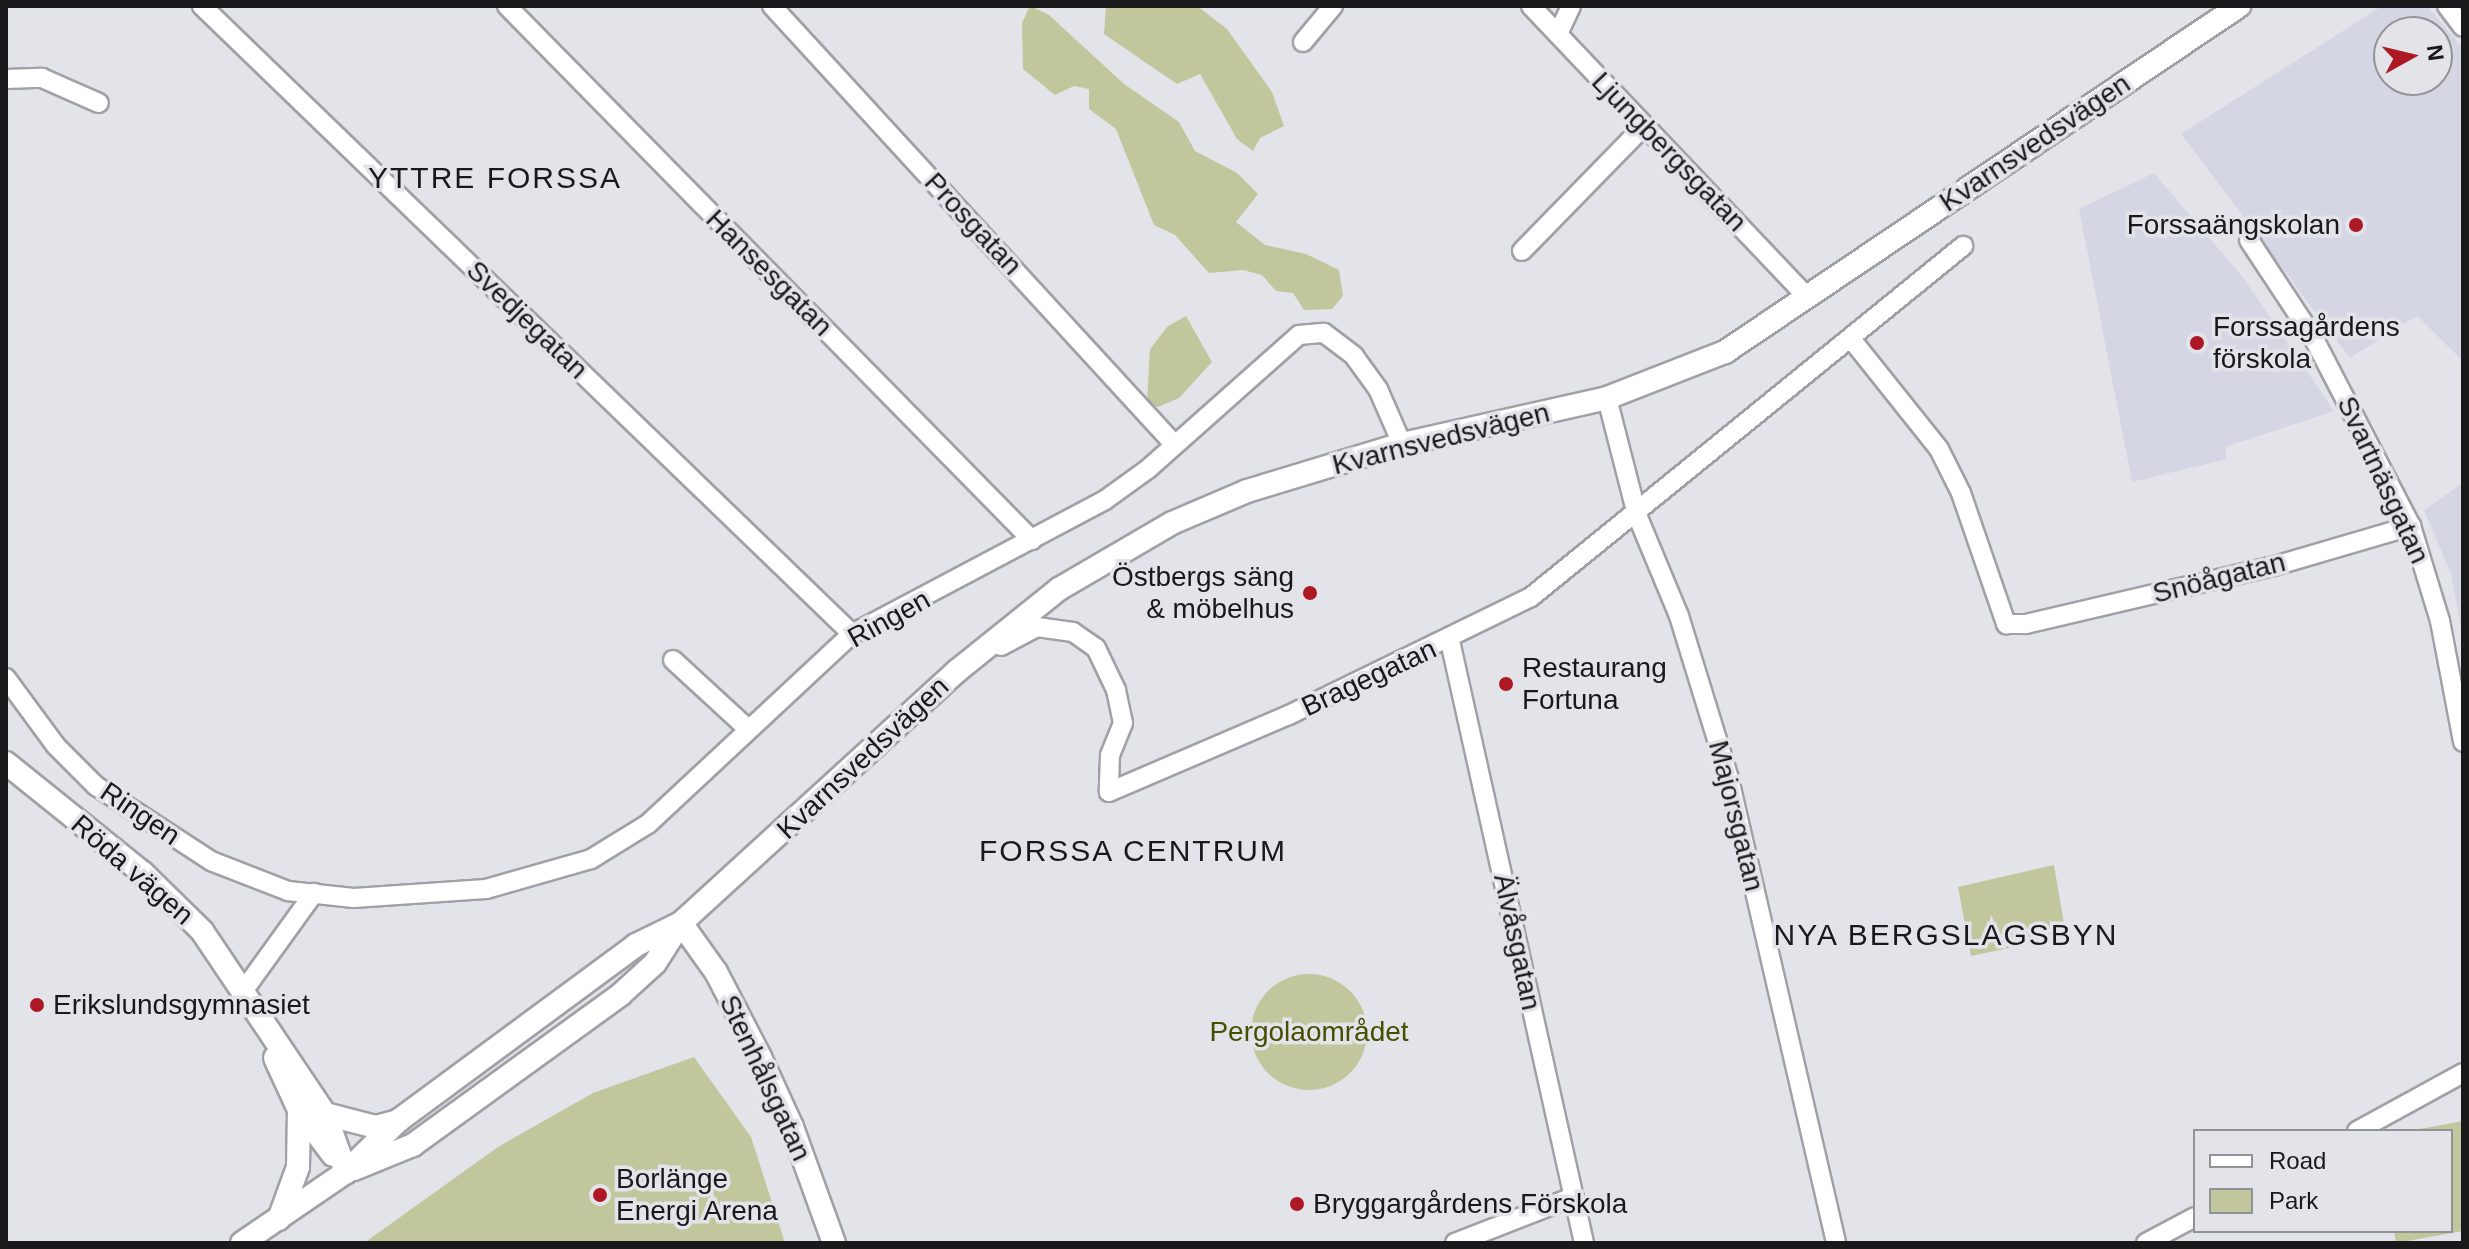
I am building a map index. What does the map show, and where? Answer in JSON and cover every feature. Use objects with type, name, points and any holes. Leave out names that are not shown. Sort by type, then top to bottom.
[{"type":"street","name":"Svedjegatan","points":[[202,6],[852,634]]},
{"type":"street","name":"Hansesgatan","points":[[507,6],[1032,540]]},
{"type":"street","name":"Prosgatan","points":[[772,6],[1173,443]]},
{"type":"street","points":[[1303,42],[1333,6]]},
{"type":"street","name":"Ljungbergsgatan","points":[[1531,6],[1807,297]]},
{"type":"street","points":[[1558,34],[1571,6]]},
{"type":"street","name":"Kvarnsvedsvägen","points":[[346,1172],[413,1145],[620,995],[655,963],[681,923],[957,671],[1059,589],[1172,523],[1247,491],[1402,444],[1607,398],[1725,352],[2239,6]]},
{"type":"street","points":[[2447,6],[2463,27]]},
{"type":"street","points":[[6,79],[42,78],[99,103]]},
{"type":"street","points":[[1522,251],[1643,127]]},
{"type":"street","name":"Svartnäsgatan","points":[[2249,240],[2313,337],[2411,526],[2440,621],[2463,742]]},
{"type":"street","name":"Bragegatan","points":[[957,671],[1037,627],[1073,632],[1096,648],[1116,690],[1123,723],[1110,755],[1109,792],[1450,641],[1531,597],[1637,515],[1963,246]]},
{"type":"street","name":"Ringen","points":[[6,678],[56,746],[96,786],[148,823],[211,861],[288,891],[354,898],[462,892],[537,877],[591,859],[648,824],[852,634],[1105,500],[1148,469],[1173,443],[1288,342],[1311,332],[1324,333],[1354,356],[1378,389],[1402,444]]},
{"type":"street","name":"Snöågatan","points":[[1852,340],[1939,449],[1961,493],[2006,624],[2026,624],[2274,566],[2411,526]]},
{"type":"street","name":"Majorsgatan","points":[[1607,398],[1637,515],[1679,616],[1729,779],[1836,1243]]},
{"type":"street","name":"Älvåsgatan","points":[[1450,641],[1584,1243]]},
{"type":"street","points":[[673,660],[748,729]]},
{"type":"street","name":"Röda vägen","points":[[6,763],[143,873],[202,931],[325,1114],[346,1172]]},
{"type":"street","points":[[244,990],[314,893]]},
{"type":"street","name":"Kvarnsvedsvägen","points":[[242,1243],[346,1172],[399,1120],[636,945],[681,923]]},
{"type":"street","name":"Stenhålsgatan","points":[[681,923],[716,972],[760,1057],[792,1127],[834,1243]]},
{"type":"street","name":"Röda vägen","points":[[244,990],[299,1110],[346,1172]]},
{"type":"street","points":[[2361,1129],[2463,1073]]},
{"type":"street","points":[[279,1219],[298,1167],[299,1110]]},
{"type":"street","points":[[325,1114],[376,1127],[399,1120]]},
{"type":"street","points":[[1455,1243],[1573,1197]]},
{"type":"street","points":[[2146,1243],[2193,1218]]},
{"type":"shaded area","name":"Forssaängskolan","points":[[2382,6],[2427,6],[2436,16],[2373,16],[2373,96],[2453,96],[2453,36],[2463,48],[2463,361],[2417,316],[2350,358],[2181,134]]},
{"type":"shaded area","name":"Forssagårdens förskola","points":[[2154,173],[2242,276],[2334,411],[2225,447],[2227,459],[2132,482],[2079,209]]},
{"type":"shaded area","points":[[2463,483],[2463,640],[2451,574],[2424,510]]},
{"type":"green space","points":[[1030,6],[1049,15],[1124,84],[1179,122],[1195,151],[1237,173],[1258,194],[1236,222],[1265,245],[1306,254],[1339,270],[1343,296],[1332,309],[1304,310],[1293,293],[1276,291],[1262,275],[1243,270],[1209,273],[1175,235],[1154,225],[1116,129],[1089,109],[1089,89],[1074,86],[1055,95],[1023,69],[1022,23]]},
{"type":"green space","points":[[1106,6],[1197,6],[1227,29],[1272,92],[1284,126],[1260,138],[1253,151],[1237,139],[1200,74],[1177,84],[1104,34]]},
{"type":"green space","points":[[1186,316],[1212,362],[1179,398],[1158,407],[1147,402],[1150,349],[1168,326]]},
{"type":"green space","points":[[2054,865],[2066,936],[1971,956],[1958,887]]},
{"type":"green space","name":"Pergolaområdet","points":[[1309,974],[1331,979],[1350,991],[1362,1010],[1367,1032],[1362,1054],[1350,1073],[1331,1085],[1309,1090],[1287,1085],[1268,1073],[1256,1054],[1251,1032],[1256,1010],[1268,991],[1287,979]]},
{"type":"green space","name":"Borlänge Energi Arena","points":[[694,1057],[751,1137],[785,1243],[364,1243],[498,1147],[593,1093]]},
{"type":"green space","points":[[2463,1121],[2463,1231],[2453,1233],[2453,1129],[2420,1129]]},
{"type":"green space","points":[[2394,1233],[2452,1233],[2396,1243]]},
{"type":"place","name":"Forssaängskolan","points":[[2356,225]]},
{"type":"place","name":"Forssagårdens förskola","points":[[2197,343]]},
{"type":"place","name":"Östbergs säng & möbelhus","points":[[1310,593]]},
{"type":"place","name":"Restaurang Fortuna","points":[[1506,684]]},
{"type":"place","name":"Erikslundsgymnasiet","points":[[37,1005]]},
{"type":"place","name":"Borlänge Energi Arena","points":[[600,1195]]},
{"type":"place","name":"Bryggargårdens Förskola","points":[[1297,1204]]},
{"type":"district","name":"YTTRE FORSSA","points":[[495,178]]},
{"type":"district","name":"FORSSA CENTRUM","points":[[1133,851]]},
{"type":"district","name":"NYA BERGSLAGSBYN","points":[[1946,935]]}]
